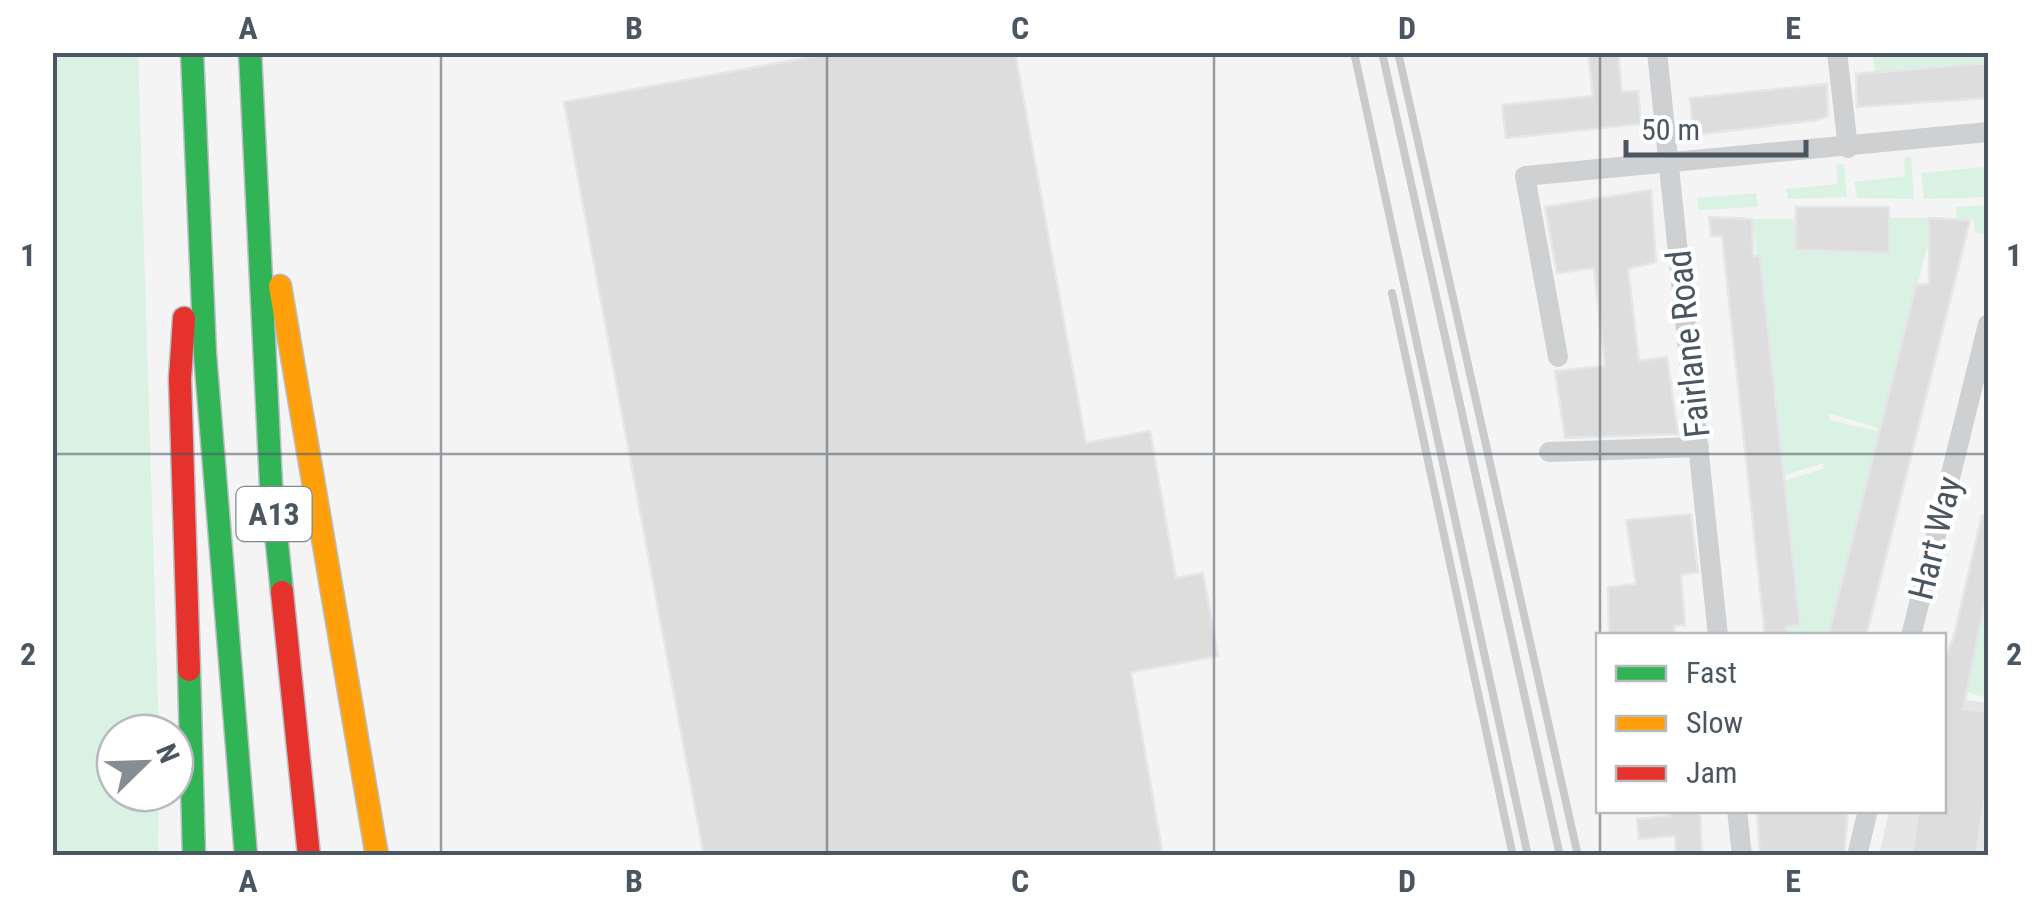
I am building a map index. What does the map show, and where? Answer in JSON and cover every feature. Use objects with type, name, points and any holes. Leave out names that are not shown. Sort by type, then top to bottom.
[{"type":"highway","name":"A13","points":[[192,52],[194,175],[218,535],[246,856]]},
{"type":"highway","name":"A13","points":[[250,52],[271,486],[309,856]]},
{"type":"highway","name":"A13","points":[[256,171],[297,367],[328,584],[377,856]]},
{"type":"highway","name":"A13","points":[[194,175],[180,379],[194,856]]},
{"type":"street","name":"Fairlane Road","points":[[1657,52],[1718,633]]},
{"type":"street","points":[[1836,52],[1848,148]]},
{"type":"street","points":[[1558,358],[1525,176],[1988,132]]},
{"type":"street","name":"Hart Way","points":[[1911,633],[1988,324]]},
{"type":"street","points":[[1550,452],[1699,447]]},
{"type":"street","points":[[1737,813],[1742,856]]},
{"type":"street","points":[[1857,856],[1867,813]]},
{"type":"shaded area","points":[[1946,697],[1988,703],[1988,855],[1879,856],[1889,813],[1946,813]]},
{"type":"green space","points":[[52,53],[138,53],[158,713],[95,713],[95,813],[159,813],[158,855],[53,855]]},
{"type":"green space","points":[[1873,53],[1988,53],[1988,63],[1875,73]]},
{"type":"green space","points":[[1984,150],[1988,151],[1988,197],[1924,199],[1921,173],[1985,167]]},
{"type":"green space","points":[[1911,157],[1914,199],[1857,198],[1854,182],[1905,176],[1904,158]]},
{"type":"green space","points":[[1844,164],[1847,197],[1788,199],[1786,189],[1838,184],[1836,165]]},
{"type":"green space","points":[[1756,193],[1758,207],[1699,210],[1697,198]]},
{"type":"green space","points":[[1988,205],[1988,236],[1975,232],[1974,220],[1957,219],[1956,207]]},
{"type":"green space","points":[[1890,218],[1929,218],[1930,236],[1880,429],[1829,413],[1829,420],[1882,432],[1829,631],[1836,633],[1787,633],[1786,627],[1800,625],[1783,481],[1823,469],[1824,463],[1784,475],[1752,219],[1796,219],[1796,250],[1888,253]]},
{"type":"green space","points":[[1983,596],[1988,597],[1988,698],[1966,692]]},
{"type":"building","points":[[839,52],[1015,52],[1086,443],[1150,431],[1176,578],[1203,573],[1218,656],[1131,672],[1163,856],[704,856],[564,102]]},
{"type":"building","points":[[1588,52],[1618,52],[1622,92],[1638,91],[1641,124],[1506,138],[1502,105],[1593,96]]},
{"type":"building","points":[[1988,63],[1988,98],[1857,107],[1856,74]]},
{"type":"building","points":[[1827,84],[1828,116],[1818,120],[1695,135],[1693,130],[1690,98]]},
{"type":"building","points":[[1651,190],[1656,262],[1628,269],[1639,361],[1667,357],[1678,434],[1565,438],[1555,371],[1605,366],[1594,268],[1557,273],[1545,207]]},
{"type":"building","points":[[1796,207],[1889,207],[1889,253],[1795,250]]},
{"type":"building","points":[[1709,217],[1752,219],[1753,256],[1760,256],[1800,625],[1786,627],[1787,633],[1765,633],[1722,236],[1711,236]]},
{"type":"building","points":[[1929,218],[1970,220],[1867,633],[1829,632],[1916,285],[1929,284]]},
{"type":"building","points":[[1691,514],[1698,572],[1681,575],[1685,625],[1674,626],[1675,633],[1609,633],[1608,587],[1636,584],[1626,520]]},
{"type":"building","points":[[1982,515],[1988,515],[1988,589],[1963,709],[1988,712],[1988,777],[1976,856],[1912,856],[1918,813],[1946,813],[1946,656]]},
{"type":"building","points":[[1670,813],[1700,813],[1702,856],[1676,856],[1675,836],[1639,839],[1637,819],[1670,816]]},
{"type":"building","points":[[1757,813],[1848,813],[1844,856],[1760,856]]},
{"type":"railway","points":[[1354,52],[1528,856]]},
{"type":"railway","points":[[1382,52],[1560,856]]},
{"type":"railway","points":[[1398,52],[1578,856]]},
{"type":"railway","points":[[1392,293],[1513,856]]},
{"type":"traffic: fast","points":[[192,52],[205,354],[246,856]]},
{"type":"traffic: fast","points":[[250,52],[271,485],[282,592]]},
{"type":"traffic: fast","points":[[189,670],[194,856]]},
{"type":"traffic: slow","points":[[280,286],[377,856]]},
{"type":"traffic: jam","points":[[184,318],[180,379],[189,670]]},
{"type":"traffic: jam","points":[[282,592],[309,856]]}]
